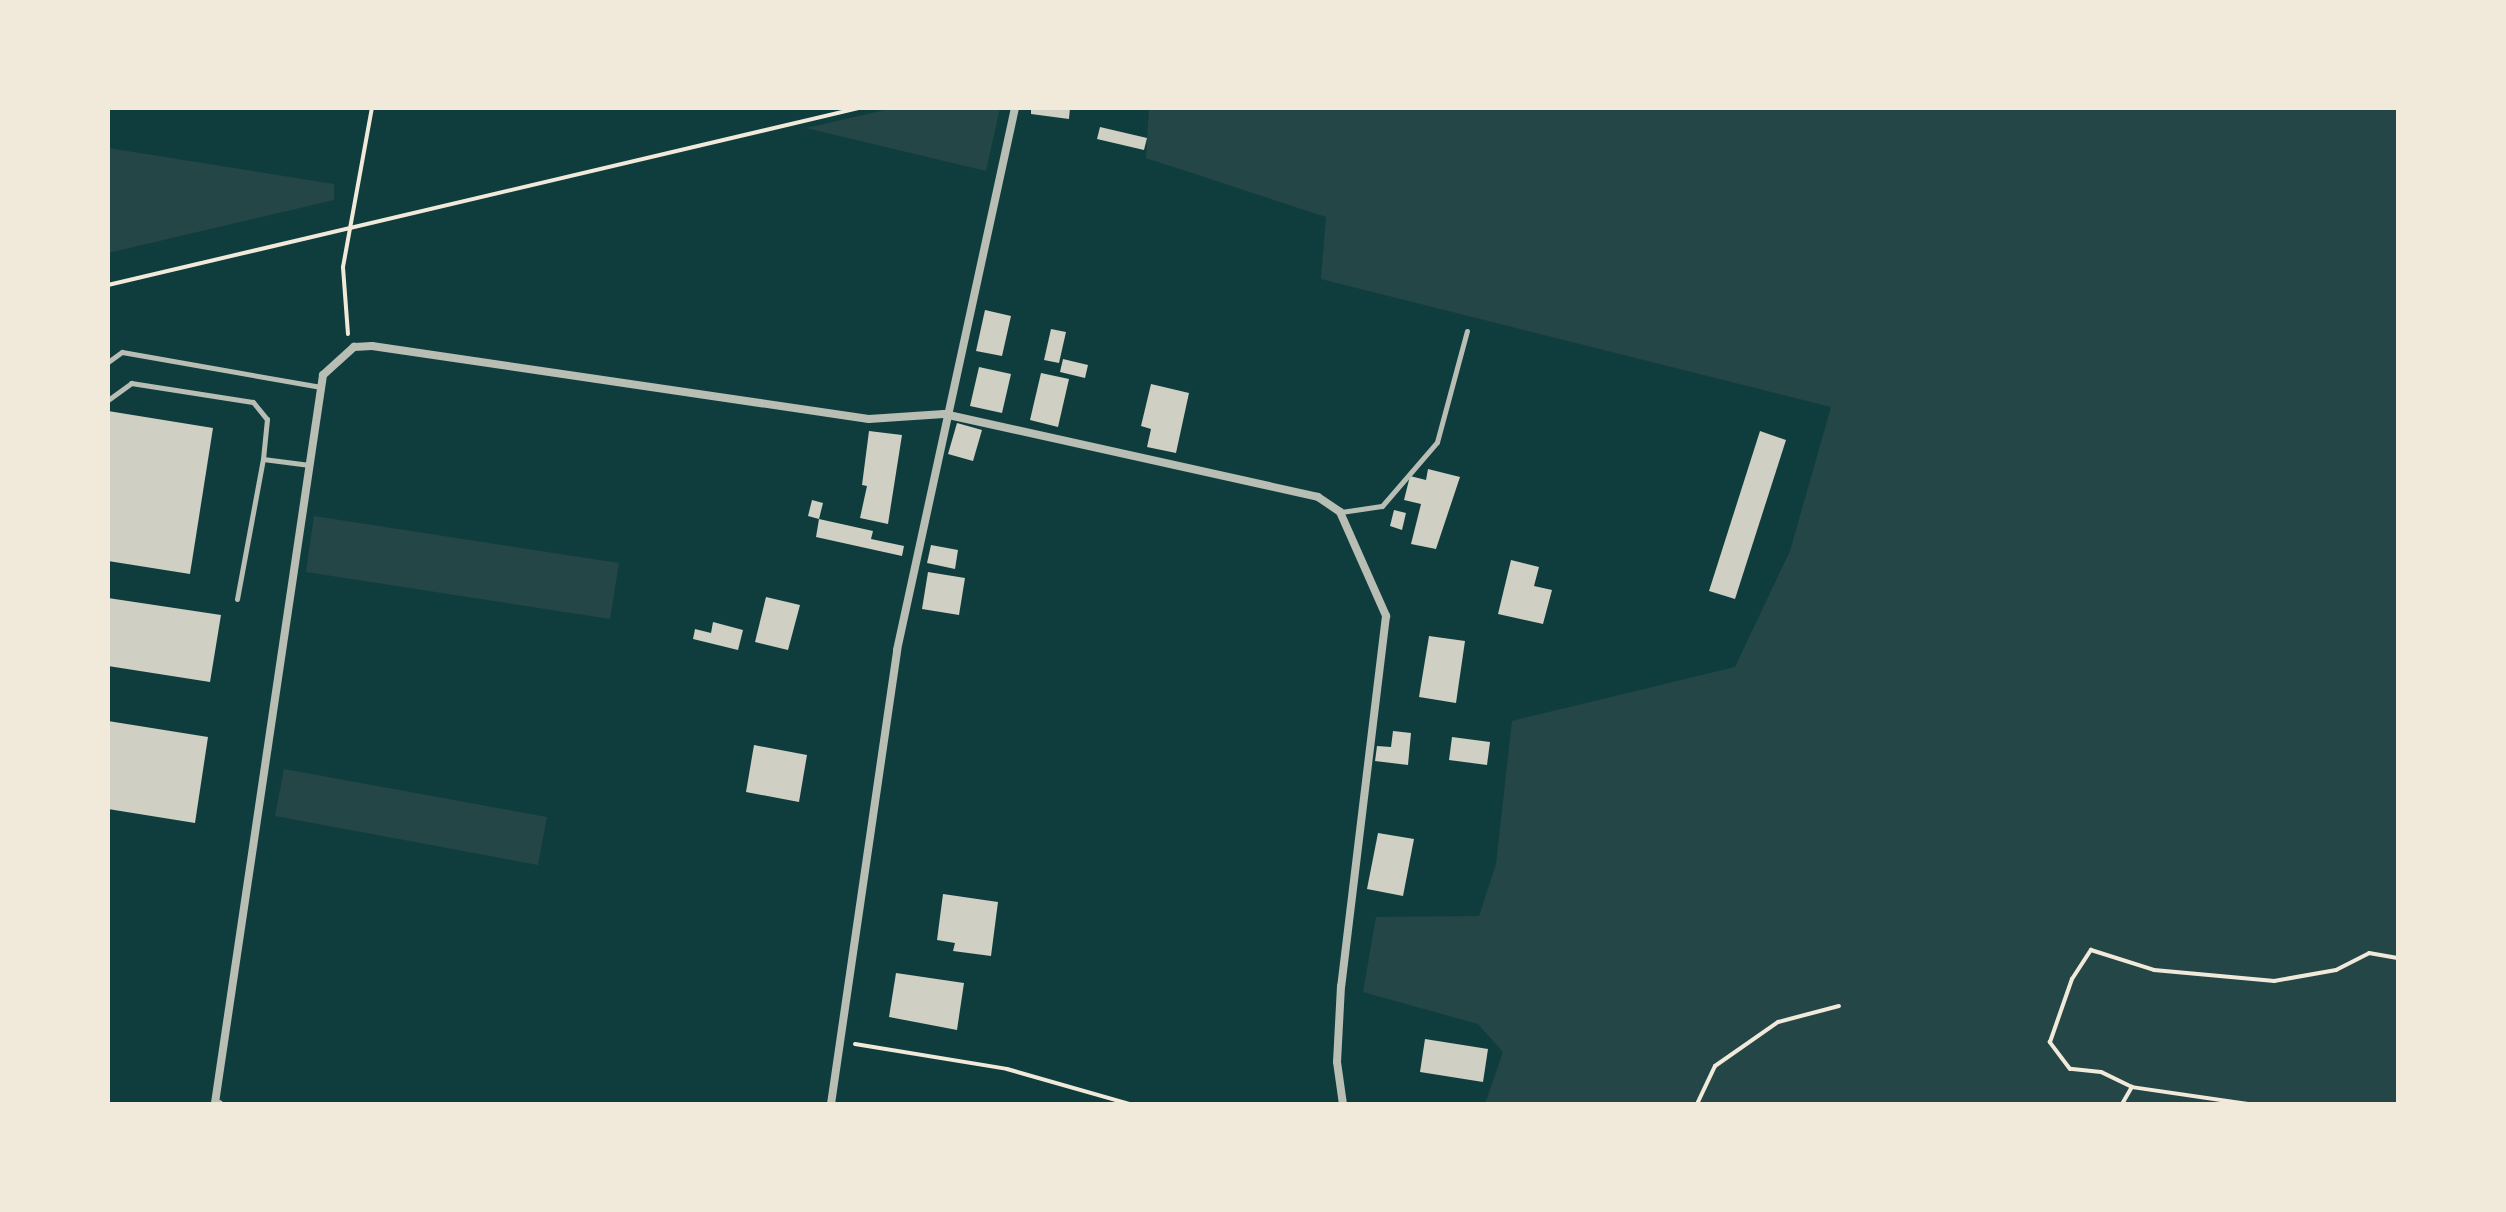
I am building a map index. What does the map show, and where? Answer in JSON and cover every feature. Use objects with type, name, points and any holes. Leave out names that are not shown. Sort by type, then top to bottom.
[{"type":"street","points":[[831,1104],[897,650],[944,414],[1015,108]]},
{"type":"street","points":[[219,1104],[215,1103],[217,1088],[323,375],[354,347],[869,419],[944,414],[1318,497],[1340,512],[1360,547],[1386,616],[1341,986],[1337,1062],[1343,1104]]},
{"type":"lane","points":[[1340,512],[1382,506],[1437,442],[1467,331]]},
{"type":"lane","points":[[108,362],[122,352],[321,387]]},
{"type":"lane","points":[[108,400],[131,383],[253,402],[267,419],[263,459],[237,599]]},
{"type":"lane","points":[[263,459],[310,465]]},
{"type":"path","points":[[354,347],[343,309],[349,228],[372,108]]},
{"type":"path","points":[[108,285],[859,108]]},
{"type":"path","points":[[2248,1104],[2132,1087],[2101,1072],[2070,1069],[2050,1042],[2072,979],[2091,950],[2154,970],[2274,981],[2336,970],[2369,953],[2398,958]]},
{"type":"path","points":[[1697,1104],[1715,1066],[1778,1022],[1839,1006]]},
{"type":"path","points":[[838,1041],[1007,1069],[1130,1104]]},
{"type":"path","points":[[2122,1104],[2132,1087]]},
{"type":"shaded area","points":[[894,108],[1000,108],[986,171],[806,128]]},
{"type":"shaded area","points":[[1149,108],[2398,108],[2398,1104],[1485,1104],[1503,1052],[1478,1024],[1363,992],[1376,917],[1479,916],[1496,864],[1512,721],[1735,667],[1790,551],[1831,407],[1321,279],[1326,217],[1146,158]]},
{"type":"shaded area","points":[[108,148],[334,184],[334,200],[108,253]]},
{"type":"shaded area","points":[[314,516],[619,563],[610,619],[306,572]]},
{"type":"shaded area","points":[[284,769],[547,817],[538,865],[275,816]]},
{"type":"building","points":[[1031,108],[1070,108],[1069,119],[1031,114]]},
{"type":"building","points":[[1100,127],[1147,138],[1144,150],[1097,139]]},
{"type":"building","points":[[985,310],[1011,316],[1002,356],[976,351]]},
{"type":"building","points":[[1051,329],[1066,332],[1059,363],[1044,360]]},
{"type":"building","points":[[1063,359],[1088,365],[1085,378],[1060,372]]},
{"type":"building","points":[[979,367],[1011,374],[1002,413],[970,406]]},
{"type":"building","points":[[1041,373],[1069,379],[1058,427],[1030,420]]},
{"type":"building","points":[[1151,384],[1189,393],[1176,453],[1147,447],[1151,429],[1141,426]]},
{"type":"building","points":[[108,411],[213,428],[190,574],[108,561]]},
{"type":"building","points":[[957,423],[982,430],[973,461],[948,454]]},
{"type":"building","points":[[869,431],[902,435],[888,524],[860,518],[867,486],[862,485]]},
{"type":"building","points":[[1760,431],[1786,440],[1735,599],[1709,591]]},
{"type":"building","points":[[1428,469],[1460,477],[1436,549],[1411,544],[1421,504],[1404,500],[1410,476],[1426,480]]},
{"type":"building","points":[[812,500],[823,503],[819,519],[808,516]]},
{"type":"building","points":[[1394,510],[1406,513],[1402,530],[1390,526]]},
{"type":"building","points":[[819,519],[873,531],[871,539],[904,546],[902,556],[816,537]]},
{"type":"building","points":[[931,545],[958,550],[955,569],[927,563]]},
{"type":"building","points":[[1511,560],[1539,567],[1534,586],[1552,590],[1543,624],[1498,614]]},
{"type":"building","points":[[928,572],[965,578],[959,615],[922,609]]},
{"type":"building","points":[[766,597],[800,605],[788,650],[755,642]]},
{"type":"building","points":[[108,598],[221,615],[210,682],[108,666]]},
{"type":"building","points":[[713,622],[743,630],[738,650],[693,639],[695,629],[711,633]]},
{"type":"building","points":[[1429,636],[1465,641],[1456,703],[1419,697]]},
{"type":"building","points":[[108,721],[208,737],[195,823],[108,809]]},
{"type":"building","points":[[1393,731],[1411,733],[1408,765],[1375,761],[1377,746],[1391,747]]},
{"type":"building","points":[[1452,737],[1490,742],[1487,765],[1449,760]]},
{"type":"building","points":[[754,745],[807,755],[799,802],[746,792]]},
{"type":"building","points":[[1378,833],[1414,839],[1403,896],[1367,889]]},
{"type":"building","points":[[943,894],[998,902],[991,956],[953,951],[955,943],[937,940]]},
{"type":"building","points":[[896,973],[964,983],[957,1030],[889,1017]]},
{"type":"building","points":[[1425,1039],[1488,1049],[1483,1082],[1420,1072]]}]
